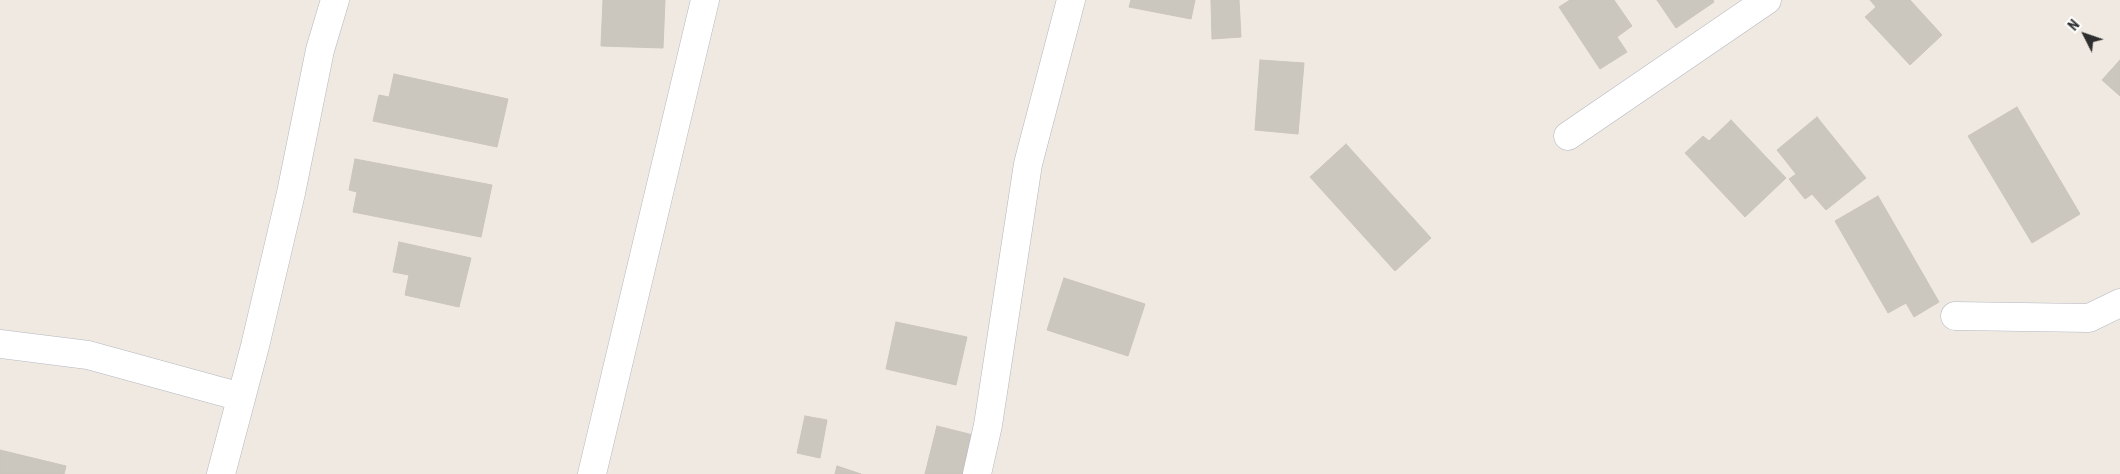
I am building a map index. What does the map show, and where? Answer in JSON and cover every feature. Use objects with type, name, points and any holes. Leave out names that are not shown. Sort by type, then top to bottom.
[{"type":"street","points":[[221,474],[291,193],[320,50],[335,0]]},
{"type":"street","points":[[592,474],[705,0]]},
{"type":"street","points":[[977,474],[988,425],[1028,164],[1071,0]]},
{"type":"street","points":[[1568,136],[1767,0]]},
{"type":"street","points":[[1955,316],[2089,318],[2120,303]]},
{"type":"street","points":[[0,344],[88,355],[241,397]]},
{"type":"building","points":[[603,0],[665,0],[663,48],[601,46]]},
{"type":"building","points":[[1131,0],[1195,0],[1191,19],[1129,7]]},
{"type":"building","points":[[1211,0],[1239,0],[1241,37],[1212,39]]},
{"type":"building","points":[[1570,0],[1614,0],[1632,26],[1617,37],[1627,52],[1600,69],[1559,7]]},
{"type":"building","points":[[1657,0],[1713,0],[1714,2],[1676,28]]},
{"type":"building","points":[[1870,0],[1910,0],[1942,35],[1910,65],[1865,17],[1876,7]]},
{"type":"building","points":[[1260,60],[1304,63],[1298,134],[1255,130]]},
{"type":"building","points":[[2120,60],[2120,96],[2102,80]]},
{"type":"building","points":[[394,74],[508,99],[497,147],[373,121],[379,95],[389,97]]},
{"type":"building","points":[[2017,107],[2080,214],[2032,243],[1968,136]]},
{"type":"building","points":[[1817,117],[1866,178],[1826,210],[1812,194],[1805,199],[1789,179],[1796,174],[1777,150]]},
{"type":"building","points":[[1731,120],[1786,178],[1745,217],[1685,153],[1703,136],[1709,141]]},
{"type":"building","points":[[1346,144],[1431,238],[1395,271],[1310,177]]},
{"type":"building","points":[[355,159],[492,185],[481,237],[353,212],[357,192],[349,190]]},
{"type":"building","points":[[1878,196],[1939,302],[1914,317],[1906,303],[1888,313],[1835,221]]},
{"type":"building","points":[[399,242],[471,258],[459,307],[405,295],[409,275],[393,272]]},
{"type":"building","points":[[1064,278],[1145,304],[1128,356],[1047,330]]},
{"type":"building","points":[[896,322],[967,337],[956,385],[886,369]]},
{"type":"building","points":[[805,416],[827,420],[820,458],[797,453]]},
{"type":"building","points":[[937,426],[973,435],[963,474],[925,474]]},
{"type":"building","points":[[0,450],[66,466],[64,474],[0,474]]},
{"type":"building","points":[[837,466],[861,474],[835,474]]}]
